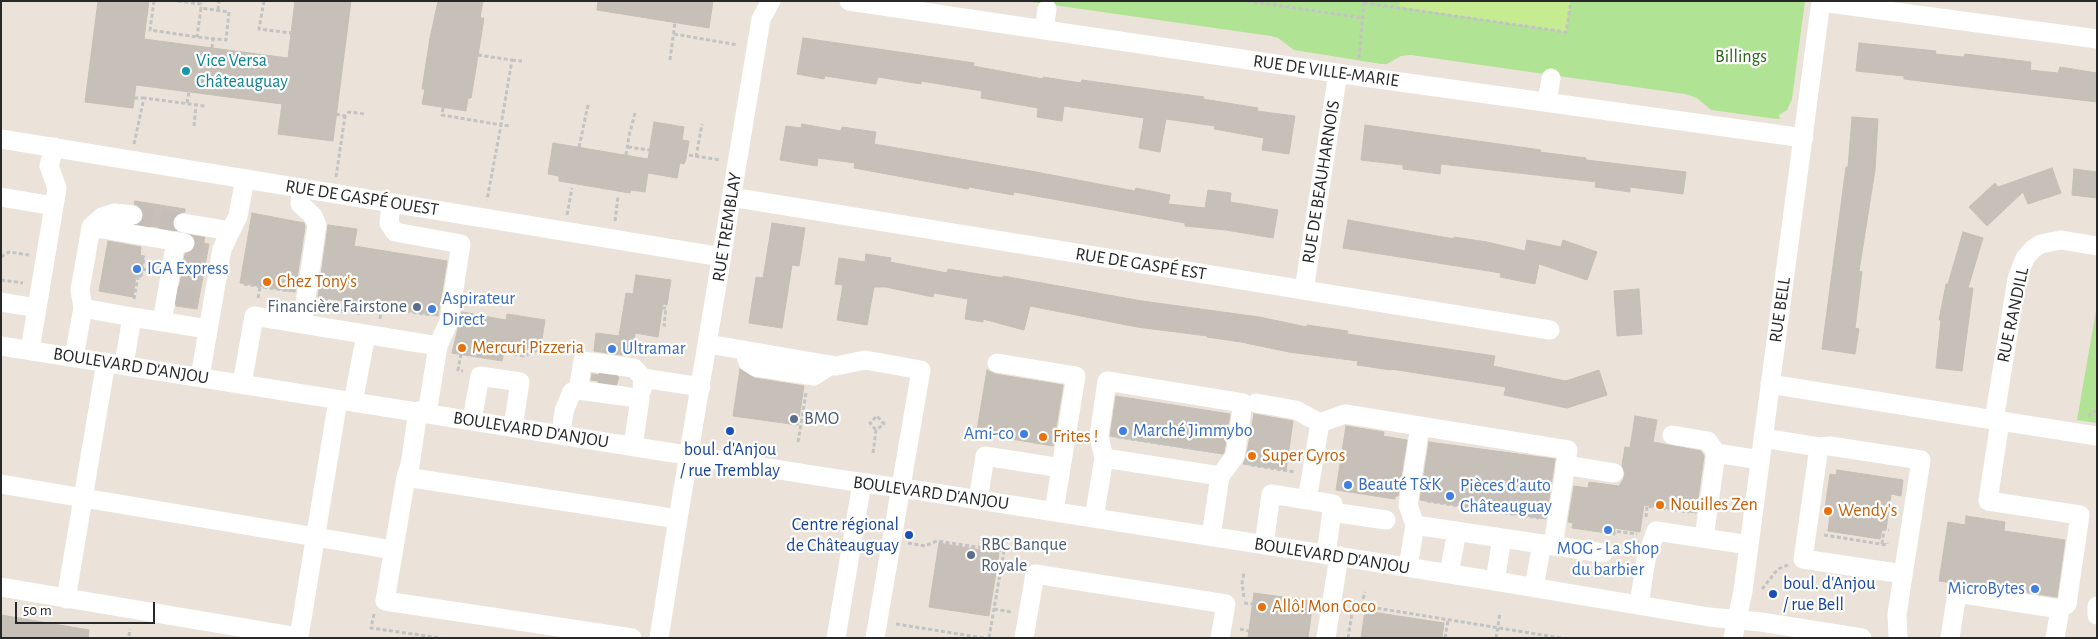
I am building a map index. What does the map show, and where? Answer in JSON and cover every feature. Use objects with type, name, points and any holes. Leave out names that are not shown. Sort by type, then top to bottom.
[{"type":"street","name":"RUE TREMBLAY","points":[[659,638],[761,18],[771,1]]},
{"type":"street","name":"RUE DE VILLE-MARIE","points":[[849,1],[1338,73],[1804,138]]},
{"type":"street","points":[[1821,1],[2097,39]]},
{"type":"street","name":"RUE BELL","points":[[1735,629],[1749,544],[1821,1]]},
{"type":"street","points":[[1044,30],[1047,8]]},
{"type":"street","name":"RUE DE BEAUHARNOIS","points":[[1304,290],[1338,73]]},
{"type":"street","points":[[1548,102],[1551,78]]},
{"type":"street","name":"RUE DE GASPÉ OUEST","points":[[1,139],[722,258]]},
{"type":"street","points":[[30,350],[57,188],[49,166],[54,147]]},
{"type":"street","points":[[200,377],[208,329],[206,300],[215,248],[231,231],[238,216],[245,179]]},
{"type":"street","points":[[301,188],[300,204],[313,216],[317,225],[302,324]]},
{"type":"street","points":[[1,197],[54,206]]},
{"type":"street","name":"RUE DE GASPÉ EST","points":[[732,197],[1550,330]]},
{"type":"street","points":[[391,202],[389,223],[396,232],[461,244],[449,321],[438,346],[406,477],[385,601],[632,638]]},
{"type":"street","points":[[74,357],[82,308],[80,290],[97,227],[102,216],[114,213],[132,215]]},
{"type":"street","points":[[183,223],[231,231]]},
{"type":"street","points":[[97,227],[181,242],[172,294],[162,322]]},
{"type":"street","name":"RUE RANDILL","points":[[2060,608],[2067,604],[2080,516],[1988,501],[2017,279],[2025,258],[2033,249],[2041,244],[2060,240],[2097,246]]},
{"type":"street","points":[[1,302],[37,308]]},
{"type":"street","points":[[82,308],[129,308],[162,322],[208,329]]},
{"type":"street","points":[[124,365],[129,308]]},
{"type":"street","points":[[242,384],[254,316],[438,346]]},
{"type":"street","points":[[1,587],[300,638],[316,536],[346,401],[366,335]]},
{"type":"street","points":[[708,344],[836,366],[865,360],[921,370],[875,638]]},
{"type":"street","name":"BOULEVARD D'ANJOU","points":[[1,346],[690,456],[1534,587],[1639,605],[1735,629],[1862,638]]},
{"type":"street","points":[[578,390],[583,360],[610,367],[634,368],[643,378],[701,387]]},
{"type":"street","points":[[66,598],[106,362]]},
{"type":"street","points":[[997,363],[1076,376],[1054,511]]},
{"type":"street","points":[[472,420],[480,376],[520,382],[513,427]]},
{"type":"street","points":[[633,446],[643,378]]},
{"type":"street","points":[[1094,518],[1104,458],[1099,436],[1107,382],[1242,403],[1235,456],[1220,476],[1211,537]]},
{"type":"street","points":[[1770,384],[2097,436]]},
{"type":"street","points":[[561,435],[566,405],[572,392],[578,390],[607,391],[640,399]]},
{"type":"street","points":[[1256,403],[1296,410],[1320,423],[1345,414],[1568,450],[1547,545],[1534,587]]},
{"type":"street","points":[[1308,500],[1320,423]]},
{"type":"street","points":[[1408,567],[1415,524],[1408,505],[1420,426]]},
{"type":"street","points":[[1672,435],[1708,440],[1716,453],[1704,538]]},
{"type":"street","points":[[1763,438],[1921,460],[1897,614],[1898,638]]},
{"type":"street","points":[[1819,447],[1803,559],[1903,574]]},
{"type":"street","points":[[1716,453],[1760,460]]},
{"type":"street","points":[[978,500],[985,456],[1061,468]]},
{"type":"street","points":[[1104,458],[1220,476]]},
{"type":"street","points":[[1815,561],[1827,470],[1830,464],[1836,460],[1841,460],[1919,471]]},
{"type":"street","points":[[1565,465],[1614,473]]},
{"type":"street","points":[[406,477],[678,519]]},
{"type":"street","points":[[836,638],[862,483]]},
{"type":"street","points":[[1,484],[393,550]]},
{"type":"street","points":[[1264,545],[1271,494],[1334,504],[1332,512],[1332,555],[1326,638]]},
{"type":"street","points":[[1332,512],[1386,520]]},
{"type":"street","points":[[1415,524],[1603,553]]},
{"type":"street","points":[[1449,574],[1457,531]]},
{"type":"street","points":[[1639,605],[1646,559],[1656,531],[1749,544]]},
{"type":"street","points":[[1495,581],[1502,538]]},
{"type":"street","points":[[1024,638],[1035,574],[1226,604],[1220,638]]},
{"type":"street","points":[[1950,638],[1957,593],[2060,608],[2055,638]]},
{"type":"street","points":[[2097,606],[2095,615],[2097,615]]},
{"type":"path","points":[[154,1],[150,30],[226,40],[229,12],[201,8]]},
{"type":"path","points":[[178,1],[201,4],[197,37]]},
{"type":"path","points":[[218,10],[219,1]]},
{"type":"path","points":[[264,1],[259,29],[291,33]]},
{"type":"path","points":[[1247,1],[1363,18]]},
{"type":"path","points":[[1358,60],[1364,2],[1566,32],[1571,1]]},
{"type":"path","points":[[670,60],[675,22]]},
{"type":"path","points":[[674,34],[756,48]]},
{"type":"path","points":[[212,48],[213,39]]},
{"type":"path","points":[[478,55],[522,61]]},
{"type":"path","points":[[487,203],[512,60]]},
{"type":"path","points":[[187,104],[189,92]]},
{"type":"path","points":[[134,98],[205,106]]},
{"type":"path","points":[[134,144],[144,98]]},
{"type":"path","points":[[194,126],[196,105]]},
{"type":"path","points":[[579,147],[588,105]]},
{"type":"path","points":[[443,108],[442,115],[511,126]]},
{"type":"path","points":[[336,178],[345,116],[349,112],[366,114]]},
{"type":"path","points":[[626,155],[635,113]]},
{"type":"path","points":[[336,114],[345,116]]},
{"type":"path","points":[[696,157],[702,124]]},
{"type":"path","points":[[627,147],[649,150]]},
{"type":"path","points":[[689,155],[737,163]]},
{"type":"path","points":[[567,216],[572,188]]},
{"type":"path","points":[[614,224],[618,197]]},
{"type":"path","points":[[129,308],[134,301],[138,276],[141,277],[144,257],[142,257],[143,249]]},
{"type":"path","points":[[1,257],[10,252]]},
{"type":"path","points":[[244,284],[294,292]]},
{"type":"path","points":[[374,306],[436,316]]},
{"type":"path","points":[[662,308],[666,308],[664,325],[666,325]]},
{"type":"path","points":[[508,346],[508,353],[524,356],[536,351]]},
{"type":"path","points":[[461,354],[458,370],[464,371]]},
{"type":"path","points":[[798,442],[806,390]]},
{"type":"path","points":[[873,453],[876,430],[884,424],[877,416],[870,423],[876,430]]},
{"type":"path","points":[[794,425],[801,426]]},
{"type":"path","points":[[979,437],[980,430]]},
{"type":"path","points":[[1115,436],[1224,454]]},
{"type":"path","points":[[1251,465],[1286,470]]},
{"type":"path","points":[[1418,499],[1541,518]]},
{"type":"path","points":[[1823,534],[1887,545],[1891,521]]},
{"type":"path","points":[[908,543],[924,546],[937,541],[1004,551],[989,638]]},
{"type":"path","points":[[1759,590],[1767,584],[1778,569]]},
{"type":"path","points":[[1348,638],[1353,607],[1362,603],[1365,592]]},
{"type":"path","points":[[1244,603],[1253,604]]},
{"type":"path","points":[[1358,605],[1561,638]]},
{"type":"path","points":[[994,610],[1011,612]]},
{"type":"path","points":[[1496,638],[1500,613]]},
{"type":"path","points":[[1445,638],[1448,620]]},
{"type":"path","points":[[894,624],[984,638]]},
{"type":"path","points":[[371,628],[441,638]]},
{"type":"path","points":[[129,636],[130,629]]},
{"type":"path","points":[[1240,630],[1249,631]]},
{"type":"green space","name":"Billings","points":[[1025,1],[1805,1],[1792,99],[1787,110],[1779,115],[1780,119],[1777,119],[1711,110],[1697,98],[1685,94],[1411,55],[1401,56],[1387,64],[1381,64],[1294,50],[1278,38],[1271,36]]},
{"type":"green space","points":[[1400,1],[1571,1],[1566,32],[1399,7]]},
{"type":"green space","points":[[2097,305],[2097,423],[2077,420]]},
{"type":"building","name":"Vice Versa Châteauguay","points":[[98,1],[149,1],[144,39],[288,58],[295,1],[351,1],[333,141],[278,134],[282,104],[136,85],[133,108],[85,102]]},
{"type":"building","points":[[438,1],[483,1],[480,18],[484,18],[471,98],[468,98],[466,111],[422,104],[425,89],[422,89]]},
{"type":"building","points":[[598,1],[713,1],[709,28],[597,10]]},
{"type":"building","points":[[803,38],[974,63],[973,66],[1043,79],[1043,77],[1081,83],[1082,80],[1204,97],[1203,99],[1258,108],[1257,111],[1295,116],[1289,154],[1262,150],[1264,138],[1214,129],[1215,126],[1166,119],[1160,152],[1139,148],[1144,118],[1064,106],[1062,121],[1037,117],[1038,108],[981,98],[982,91],[921,81],[921,84],[878,77],[876,84],[825,76],[824,79],[797,74]]},
{"type":"building","points":[[1859,43],[1936,51],[1935,54],[1964,57],[1965,54],[2031,62],[2030,70],[2058,73],[2060,67],[2097,73],[2097,102],[1904,79],[1904,76],[1856,71]]},
{"type":"building","points":[[1852,117],[1878,119],[1875,170],[1859,271],[1862,272],[1855,328],[1859,329],[1855,354],[1822,349],[1846,167],[1848,167]]},
{"type":"building","points":[[654,122],[684,127],[682,140],[689,141],[686,159],[684,164],[680,163],[677,178],[648,173],[645,192],[631,190],[630,193],[559,181],[559,176],[548,174],[553,143],[648,159]]},
{"type":"building","points":[[802,124],[841,131],[842,127],[876,132],[874,144],[1135,191],[1136,188],[1170,195],[1168,204],[1205,208],[1208,190],[1231,193],[1230,202],[1278,210],[1273,238],[1226,230],[1185,226],[1185,223],[1014,192],[1013,195],[969,187],[968,189],[854,168],[855,163],[818,158],[817,166],[780,160],[786,126],[801,128]]},
{"type":"building","points":[[1365,125],[1541,150],[1540,152],[1586,158],[1586,160],[1686,172],[1683,194],[1630,187],[1630,192],[1595,187],[1596,182],[1441,164],[1440,174],[1403,169],[1403,165],[1361,160]]},
{"type":"building","points":[[2052,168],[2061,193],[2028,204],[2023,192],[1987,226],[1969,207],[1995,183],[1998,187]]},
{"type":"building","points":[[2074,169],[2097,172],[2097,198],[2072,195]]},
{"type":"building","points":[[135,201],[185,209],[185,212],[174,216],[172,222],[174,230],[139,224],[144,217],[143,211],[140,206],[134,204]]},
{"type":"building","points":[[252,213],[304,223],[305,227],[295,292],[240,283]]},
{"type":"building","points":[[1348,220],[1454,239],[1454,237],[1487,242],[1525,251],[1527,240],[1561,247],[1563,240],[1597,252],[1587,280],[1539,264],[1535,284],[1500,277],[1501,273],[1343,248]]},
{"type":"building","points":[[772,223],[805,228],[799,266],[792,265],[782,328],[749,323],[756,277],[763,278]]},
{"type":"building","points":[[328,225],[357,229],[354,246],[447,261],[438,316],[318,297]]},
{"type":"building","points":[[1963,232],[1983,238],[1968,288],[1973,288],[1962,371],[1936,368],[1941,320],[1939,320],[1946,284],[1948,284]]},
{"type":"building","points":[[108,241],[141,247],[140,257],[144,257],[141,277],[136,276],[133,297],[99,291]]},
{"type":"building","points":[[196,242],[209,244],[197,309],[176,306],[185,254],[193,251]]},
{"type":"building","points":[[866,254],[891,258],[890,262],[947,273],[948,269],[1003,278],[1003,276],[1142,301],[1259,317],[1307,327],[1307,325],[1348,331],[1347,334],[1495,356],[1493,366],[1566,381],[1599,370],[1607,395],[1567,408],[1504,395],[1506,387],[1357,365],[1358,361],[1289,352],[1207,336],[1137,327],[1030,306],[1024,330],[983,319],[983,322],[965,319],[968,299],[934,293],[933,297],[886,287],[874,287],[867,325],[837,320],[843,285],[835,284],[839,258],[865,262]]},
{"type":"building","points":[[636,275],[671,280],[667,305],[663,304],[658,337],[635,333],[632,354],[623,353],[622,355],[594,351],[596,333],[619,336],[626,293],[633,294]]},
{"type":"building","points":[[1639,289],[1642,334],[1617,336],[1614,291]]},
{"type":"building","points":[[462,312],[506,320],[507,314],[545,320],[540,352],[505,345],[502,361],[452,353]]},
{"type":"building","points":[[740,369],[754,378],[804,386],[798,425],[733,416]]},
{"type":"building","points":[[987,370],[995,374],[1063,385],[1053,446],[994,436],[995,432],[977,430]]},
{"type":"building","points":[[592,374],[619,377],[617,384],[591,380]]},
{"type":"building","points":[[1116,396],[1230,414],[1223,454],[1110,436]]},
{"type":"building","points":[[1254,414],[1293,421],[1286,470],[1243,464],[1246,458]]},
{"type":"building","points":[[1635,416],[1657,420],[1653,442],[1701,451],[1704,456],[1696,513],[1644,505],[1640,532],[1615,528],[1614,534],[1572,528],[1573,523],[1568,522],[1574,486],[1588,488],[1589,482],[1619,486],[1623,480],[1625,474],[1622,465],[1625,447],[1630,448]]},
{"type":"building","points":[[1346,426],[1384,432],[1383,436],[1407,440],[1398,496],[1395,496],[1395,499],[1336,490]]},
{"type":"building","points":[[1429,442],[1555,459],[1546,519],[1420,500]]},
{"type":"building","points":[[1837,470],[1903,480],[1901,496],[1891,494],[1886,530],[1882,529],[1880,539],[1828,531],[1830,515],[1824,515],[1830,474],[1836,475]]},
{"type":"building","points":[[1966,516],[2005,522],[2004,531],[2065,540],[2057,597],[1959,582],[1939,581],[1948,522],[1965,525]]},
{"type":"building","points":[[939,543],[999,553],[989,616],[929,607]]},
{"type":"building","points":[[1254,593],[1313,601],[1308,638],[1248,638]]},
{"type":"building","points":[[1365,611],[1444,623],[1442,638],[1361,638]]},
{"type":"building","points":[[1,615],[89,630],[88,638],[1,638]]},
{"type":"tunnel","points":[[133,215],[183,223]]},
{"type":"tunnel","points":[[185,243],[208,247]]},
{"type":"tunnel","points":[[176,295],[199,299]]},
{"type":"tunnel","points":[[607,388],[609,370]]},
{"type":"place","name":"Vice Versa Châteauguay","points":[[186,71]]},
{"type":"place","name":"IGA Express","points":[[137,269]]},
{"type":"place","name":"Chez Tony's","points":[[267,282]]},
{"type":"place","name":"Financière Fairstone","points":[[417,307]]},
{"type":"place","name":"Aspirateur Direct","points":[[432,309]]},
{"type":"place","name":"Mercuri Pizzeria","points":[[462,348]]},
{"type":"place","name":"Ultramar","points":[[612,349]]},
{"type":"place","name":"BMO","points":[[794,419]]},
{"type":"place","name":"boul. d'Anjou / rue Tremblay","points":[[730,431]]},
{"type":"place","name":"Marché Jimmybo","points":[[1123,431]]},
{"type":"place","name":"Ami-co","points":[[1024,434]]},
{"type":"place","name":"Frites !","points":[[1043,437]]},
{"type":"place","name":"Super Gyros","points":[[1252,456]]},
{"type":"place","name":"Beauté T&K","points":[[1348,485]]},
{"type":"place","name":"Pièces d'auto Châteauguay","points":[[1450,496]]},
{"type":"place","name":"Nouilles Zen","points":[[1660,505]]},
{"type":"place","name":"Wendy's","points":[[1828,511]]},
{"type":"place","name":"MOG - La Shop du barbier","points":[[1608,530]]},
{"type":"place","name":"Centre régional de Châteauguay","points":[[909,535]]},
{"type":"place","name":"RBC Banque Royale","points":[[971,555]]},
{"type":"place","name":"MicroBytes","points":[[2035,589]]},
{"type":"place","name":"boul. d'Anjou / rue Bell","points":[[1773,594]]},
{"type":"place","name":"Allô! Mon Coco","points":[[1262,607]]}]
